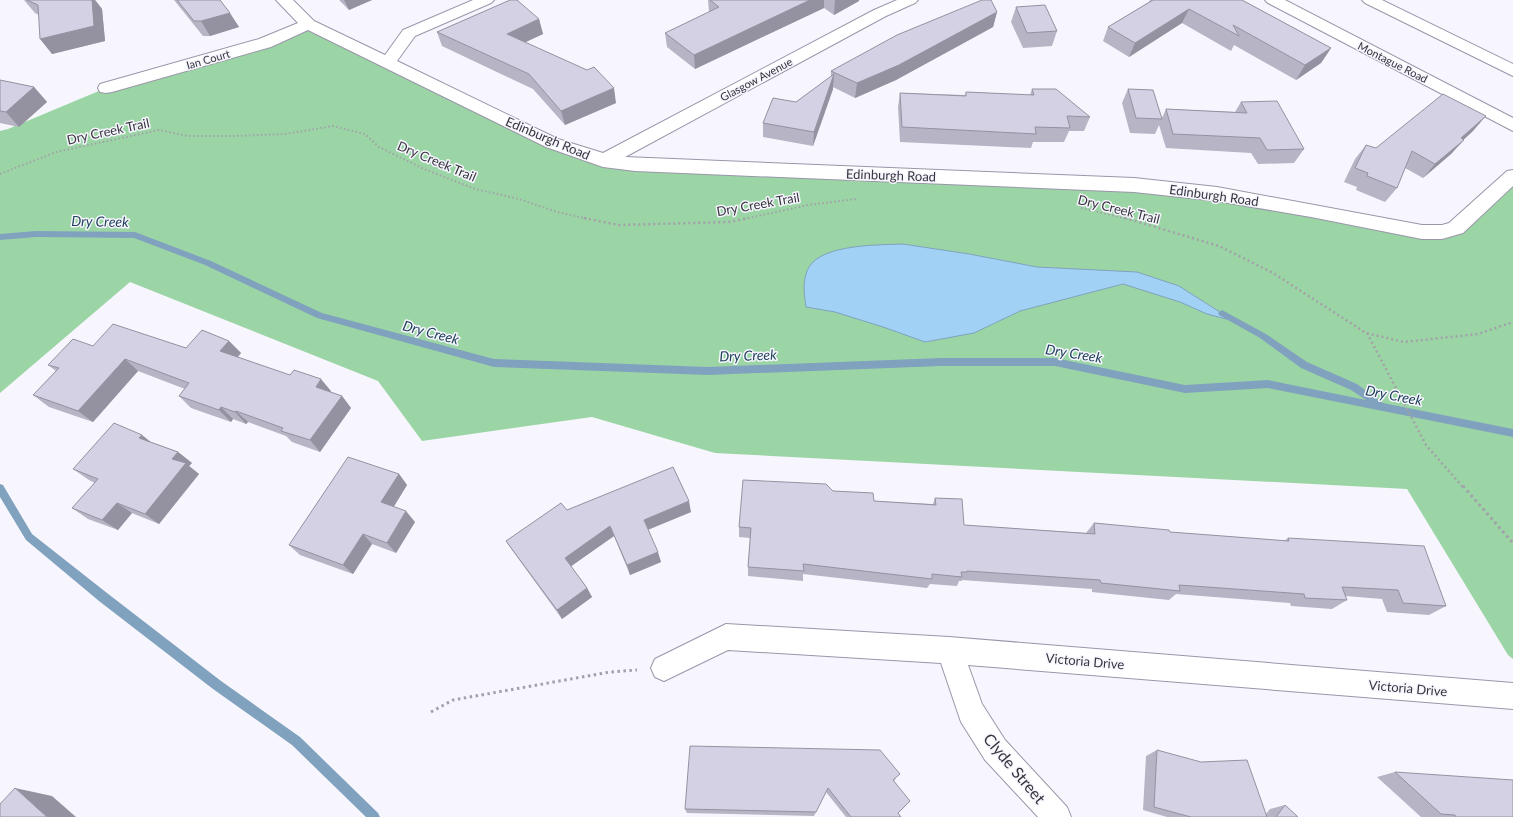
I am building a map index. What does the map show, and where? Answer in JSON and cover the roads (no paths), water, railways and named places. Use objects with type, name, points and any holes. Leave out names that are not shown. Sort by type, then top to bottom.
[{"type":"street","name":"Edinburgh Road","points":[[284,0],[308,24],[552,143],[603,161],[635,165],[1134,185],[1217,194],[1311,210],[1422,232],[1442,232],[1456,228],[1513,176]]},
{"type":"street","points":[[388,63],[409,33],[486,0]]},
{"type":"street","name":"Glasgow Avenue","points":[[603,161],[880,13],[910,0]]},
{"type":"street","name":"Montague Road","points":[[1273,0],[1513,125]]},
{"type":"street","points":[[1370,0],[1513,71]]},
{"type":"street","name":"Ian Court","points":[[106,88],[265,43],[308,24]]},
{"type":"street","name":"Victoria Drive","points":[[664,668],[726,637],[948,650],[1513,696]]},
{"type":"street","name":"Clyde Street","points":[[948,650],[971,712],[995,750],[1057,817]]},
{"type":"water","points":[[903,244],[969,254],[1037,267],[1137,272],[1179,286],[1234,321],[1207,314],[1180,302],[1123,284],[1020,311],[974,333],[925,342],[835,312],[806,307],[804,292],[805,277],[809,267],[816,259],[826,254],[852,247]]},
{"type":"waterway","name":"Dry Creek","points":[[0,237],[36,234],[135,235],[208,263],[320,316],[494,363],[708,371],[941,362],[1055,362],[1185,389],[1268,384],[1513,433]]},
{"type":"waterway","points":[[1222,313],[1263,336],[1304,365],[1354,387],[1379,404]]},
{"type":"waterway","points":[[0,488],[29,537],[103,597],[217,685],[296,741],[374,817]]}]
